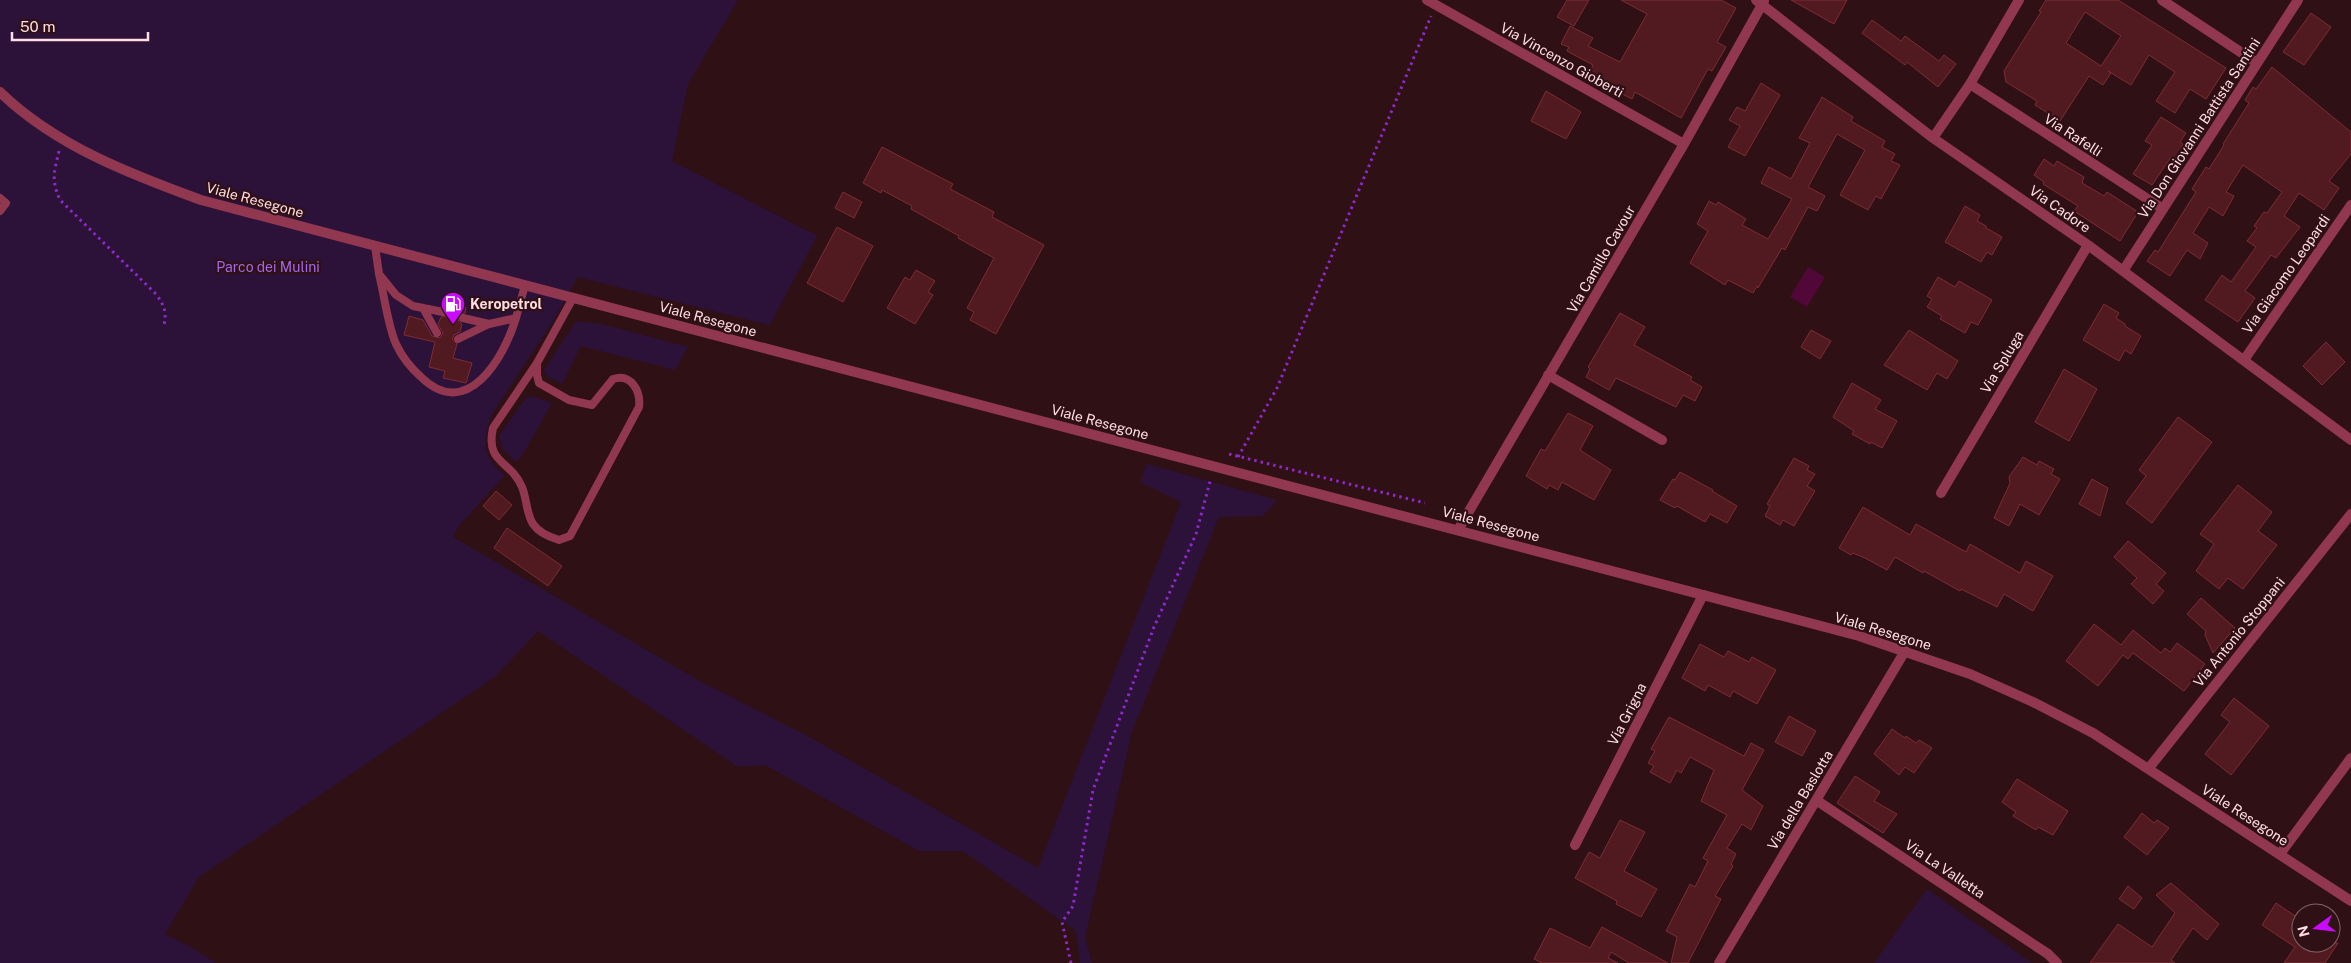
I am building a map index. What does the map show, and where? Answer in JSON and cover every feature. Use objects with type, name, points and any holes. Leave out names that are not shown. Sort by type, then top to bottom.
[{"type":"street","points":[[1933,138],[1970,84],[2018,0]]},
{"type":"street","points":[[2162,0],[2257,63]]},
{"type":"street","name":"Via Don Giovanni Battista Santini","points":[[2123,271],[2298,0]]},
{"type":"street","name":"Via Cadore","points":[[1761,2],[1933,138],[2088,245],[2351,440]]},
{"type":"street","name":"Via Camillo Cavour","points":[[1458,530],[1684,144],[1761,2]]},
{"type":"street","name":"Via Vincenzo Gioberti","points":[[1431,3],[1684,144]]},
{"type":"street","name":"Via Rafelli","points":[[1970,84],[2163,209]]},
{"type":"street","name":"Viale Resegone","points":[[0,92],[47,128],[96,158],[201,200],[1859,636],[1905,651],[1970,674],[2033,702],[2093,733],[2351,901]]},
{"type":"street","name":"Via Giacomo Leopardi","points":[[2244,360],[2351,204]]},
{"type":"street","name":"Via Spluga","points":[[1941,493],[2088,245]]},
{"type":"street","points":[[1548,375],[1662,440]]},
{"type":"street","name":"Via Antonio Stoppani","points":[[2148,768],[2351,514]]},
{"type":"street","name":"Via Grigna","points":[[1575,845],[1703,595]]},
{"type":"street","name":"Via della Baslotta","points":[[1719,963],[1905,651]]},
{"type":"street","points":[[2280,854],[2351,758]]},
{"type":"street","name":"Via La Valletta","points":[[1816,800],[2048,954],[2057,963]]},
{"type":"lane","points":[[0,198],[6,203],[0,211]]},
{"type":"lane","points":[[375,246],[379,274],[395,343],[409,366],[426,382],[441,392],[453,394],[472,388],[479,382],[510,339],[525,285]]},
{"type":"lane","points":[[379,274],[404,301],[423,308],[443,312]]},
{"type":"lane","points":[[537,363],[536,375],[539,383],[569,400],[592,405],[613,379],[617,378],[636,387],[641,397],[639,407],[570,536],[559,540],[545,535],[533,525],[522,486],[516,477],[497,460],[490,440],[493,428],[537,363],[573,298]]},
{"type":"lane","points":[[423,308],[437,333]]},
{"type":"lane","points":[[463,318],[489,324]]},
{"type":"lane","points":[[458,339],[489,324],[516,318]]},
{"type":"path","points":[[1231,470],[1277,388],[1431,3]]},
{"type":"path","points":[[63,138],[55,169],[54,184],[60,200],[156,294],[164,305],[166,314],[164,326]]},
{"type":"path","points":[[1071,963],[1062,922],[1073,906],[1093,790],[1154,627],[1196,534],[1214,466]]},
{"type":"green space","name":"Parco dei Mulini","points":[[0,0],[738,0],[688,84],[672,161],[817,236],[770,325],[578,277],[550,326],[491,416],[486,434],[486,449],[492,462],[505,475],[459,526],[453,537],[698,680],[813,739],[1038,868],[1181,502],[1140,482],[1147,464],[1277,500],[1263,516],[1219,517],[1132,732],[1085,937],[1092,963],[1080,963],[1076,931],[963,851],[919,851],[765,765],[738,767],[538,631],[496,676],[199,877],[165,934],[216,963],[0,963]]},
{"type":"green space","points":[[578,321],[602,324],[688,347],[675,370],[581,346],[562,384],[546,375],[544,370]]},
{"type":"green space","points":[[532,396],[552,403],[523,454],[516,462],[503,450],[499,436],[525,399]]},
{"type":"green space","points":[[1927,889],[2032,963],[1874,963]]},
{"type":"shaded area","points":[[1808,267],[1825,277],[1807,307],[1790,297]]},
{"type":"building","points":[[1567,0],[1589,0],[1574,26],[1557,17]]},
{"type":"building","points":[[1621,0],[1721,0],[1736,8],[1717,42],[1726,47],[1712,71],[1708,69],[1681,118],[1635,92],[1632,99],[1588,76],[1593,65],[1567,51],[1569,47],[1561,44],[1570,26],[1593,38],[1588,46],[1620,62],[1647,14]]},
{"type":"building","points":[[1791,0],[1847,0],[1834,24]]},
{"type":"building","points":[[2046,0],[2118,0],[2226,68],[2206,99],[2190,89],[2175,113],[2156,101],[2175,72],[2149,55],[2131,85],[2108,71],[2111,73],[2103,85],[2089,76],[2060,121],[2035,105],[2037,101],[2006,82],[2004,71],[2041,12],[2039,11]],"holes":[[[2085,12],[2121,36],[2101,66],[2066,43]]]},
{"type":"building","points":[[2311,13],[2331,27],[2304,65],[2283,52]]},
{"type":"building","points":[[1872,20],[1901,41],[1905,36],[1939,61],[1944,55],[1956,64],[1938,87],[1907,62],[1905,65],[1862,33]]},
{"type":"building","points":[[2272,67],[2351,132],[2351,154],[2329,181],[2339,188],[2324,210],[2299,193],[2284,216],[2300,227],[2276,258],[2271,255],[2245,291],[2255,298],[2238,322],[2205,300],[2222,275],[2231,282],[2256,247],[2247,241],[2257,228],[2254,226],[2264,212],[2267,213],[2282,192],[2243,165],[2226,192],[2234,196],[2223,216],[2209,207],[2193,233],[2208,243],[2200,259],[2187,250],[2170,276],[2147,261],[2155,250],[2158,252],[2196,192],[2192,189],[2206,167],[2209,169],[2224,145],[2249,103],[2245,100],[2253,87],[2256,89]]},
{"type":"building","points":[[1761,83],[1780,95],[1745,156],[1728,147],[1740,126],[1729,120],[1737,107],[1745,111]]},
{"type":"building","points":[[1546,91],[1581,112],[1566,139],[1531,121]]},
{"type":"building","points":[[1822,97],[1853,117],[1851,121],[1885,141],[1882,147],[1895,154],[1891,161],[1900,165],[1881,199],[1876,196],[1868,210],[1840,195],[1865,150],[1837,134],[1808,187],[1825,196],[1817,211],[1808,207],[1785,250],[1782,248],[1753,293],[1728,280],[1725,285],[1690,263],[1708,231],[1697,224],[1709,201],[1716,205],[1718,202],[1746,219],[1742,225],[1768,239],[1792,199],[1761,183],[1769,167],[1791,179],[1810,143],[1799,138]]},
{"type":"building","points":[[2161,117],[2186,133],[2180,142],[2183,144],[2181,147],[2183,149],[2176,160],[2171,157],[2152,185],[2133,174],[2152,145],[2145,141]]},
{"type":"building","points":[[882,147],[953,184],[950,189],[994,212],[992,217],[1044,245],[996,334],[970,320],[974,312],[967,308],[994,258],[911,209],[912,206],[882,190],[881,193],[863,183]]},
{"type":"building","points":[[2044,159],[2054,166],[2057,161],[2084,177],[2082,183],[2104,196],[2107,192],[2138,212],[2120,241],[2074,211],[2078,206],[2043,184],[2044,182],[2034,175]]},
{"type":"building","points":[[843,192],[862,202],[854,218],[835,208]]},
{"type":"building","points":[[1965,206],[1980,215],[1977,221],[2002,237],[1992,255],[1987,252],[1981,262],[1945,242]]},
{"type":"building","points":[[837,227],[873,246],[843,302],[807,283]]},
{"type":"building","points":[[916,270],[935,281],[928,292],[933,295],[915,324],[887,308],[905,277],[910,280]]},
{"type":"building","points":[[1938,277],[1955,287],[1959,281],[1992,300],[1978,325],[1971,322],[1965,333],[1940,319],[1942,316],[1927,307],[1932,299],[1927,296]]},
{"type":"building","points":[[445,302],[466,307],[465,313],[458,316],[458,320],[462,324],[460,332],[454,335],[452,339],[457,344],[453,358],[472,363],[466,383],[443,378],[445,371],[429,367],[435,342],[404,335],[409,316],[423,320],[432,336],[440,338],[443,333],[438,324],[441,317],[447,316],[449,313],[444,307]]},
{"type":"building","points":[[2104,304],[2119,313],[2116,318],[2141,336],[2131,354],[2125,350],[2119,361],[2083,340]]},
{"type":"building","points":[[1620,313],[1645,327],[1634,345],[1692,377],[1690,380],[1702,387],[1695,401],[1683,395],[1676,407],[1616,378],[1609,390],[1586,377],[1590,369],[1588,367]]},
{"type":"building","points":[[1811,330],[1831,341],[1820,359],[1801,347]]},
{"type":"building","points":[[1909,330],[1958,361],[1947,379],[1937,373],[1927,390],[1884,365]]},
{"type":"building","points":[[2326,342],[2345,362],[2322,385],[2303,366]]},
{"type":"building","points":[[2064,369],[2097,389],[2069,441],[2035,422]]},
{"type":"building","points":[[1852,383],[1881,400],[1875,409],[1897,421],[1882,448],[1852,434],[1854,431],[1833,417]]},
{"type":"building","points":[[1568,413],[1593,426],[1580,450],[1611,470],[1594,500],[1562,482],[1558,490],[1549,485],[1547,489],[1526,476],[1541,449],[1545,451]]},
{"type":"building","points":[[2178,417],[2212,442],[2152,523],[2126,503],[2146,476],[2139,470]]},
{"type":"building","points":[[2023,457],[2037,465],[2039,461],[2054,469],[2051,474],[2060,479],[2039,515],[2020,504],[2009,526],[1994,518],[2010,483],[2009,477]]},
{"type":"building","points":[[1794,458],[1809,466],[1807,470],[1815,474],[1807,486],[1815,491],[1794,526],[1783,520],[1780,525],[1765,516],[1770,506],[1767,504]]},
{"type":"building","points":[[1680,472],[1737,506],[1727,523],[1710,514],[1705,522],[1677,506],[1675,508],[1660,500],[1673,479],[1675,480]]},
{"type":"building","points":[[2092,479],[2108,488],[2100,516],[2079,504]]},
{"type":"building","points":[[2238,485],[2272,512],[2258,531],[2277,545],[2243,589],[2228,578],[2219,589],[2196,571],[2214,544],[2200,534]]},
{"type":"building","points":[[496,491],[512,505],[499,520],[483,506]]},
{"type":"building","points":[[1863,507],[1910,535],[1916,524],[1966,552],[1970,544],[2020,573],[2026,561],[2053,576],[2033,611],[2004,594],[1997,607],[1961,589],[1960,591],[1924,571],[1923,573],[1895,557],[1887,570],[1865,558],[1853,553],[1851,555],[1839,548]]},
{"type":"building","points":[[507,528],[562,566],[548,586],[494,548]]},
{"type":"building","points":[[2128,541],[2166,573],[2156,584],[2164,591],[2153,604],[2131,584],[2137,578],[2114,557]]},
{"type":"building","points":[[2201,598],[2235,628],[2213,653],[2205,635],[2206,631],[2187,614]]},
{"type":"building","points":[[2094,624],[2121,645],[2133,630],[2161,653],[2165,648],[2170,652],[2177,643],[2205,664],[2184,691],[2133,653],[2128,659],[2123,655],[2098,686],[2066,661]]},
{"type":"building","points":[[1700,644],[1724,657],[1728,651],[1749,662],[1752,657],[1776,670],[1757,704],[1733,691],[1730,697],[1708,685],[1705,691],[1682,678]]},
{"type":"building","points":[[2234,698],[2269,726],[2231,775],[2205,754],[2230,722],[2221,715]]},
{"type":"building","points":[[1789,716],[1816,731],[1802,756],[1775,742]]},
{"type":"building","points":[[1669,717],[1744,756],[1751,743],[1764,750],[1742,790],[1763,806],[1751,830],[1742,824],[1727,848],[1736,854],[1731,864],[1733,866],[1715,896],[1721,899],[1688,963],[1671,963],[1677,937],[1666,931],[1690,884],[1695,887],[1708,861],[1703,858],[1727,815],[1701,801],[1714,770],[1690,757],[1681,773],[1677,770],[1670,783],[1650,772],[1654,766],[1648,763],[1655,751],[1651,749]]},
{"type":"building","points":[[1892,729],[1905,738],[1906,736],[1916,743],[1919,740],[1932,748],[1914,773],[1905,767],[1899,775],[1874,754]]},
{"type":"building","points":[[1855,776],[1880,792],[1874,801],[1897,814],[1883,833],[1837,803]]},
{"type":"building","points":[[2017,779],[2068,811],[2053,835],[2038,827],[2036,830],[2013,816],[2016,812],[2002,802]]},
{"type":"building","points":[[2142,813],[2154,823],[2157,820],[2169,828],[2147,855],[2124,837]]},
{"type":"building","points":[[1620,820],[1645,832],[1624,871],[1657,889],[1641,917],[1616,904],[1617,901],[1575,878],[1589,852],[1600,858]]},
{"type":"building","points":[[2171,883],[2219,924],[2207,940],[2193,928],[2171,960],[2175,963],[2090,963],[2118,924],[2152,947],[2175,913],[2156,895]]},
{"type":"building","points":[[2128,886],[2142,898],[2134,909],[2119,899]]},
{"type":"building","points":[[2276,903],[2291,913],[2291,944],[2262,925]]},
{"type":"building","points":[[1602,927],[1668,963],[1629,963],[1611,952],[1608,958],[1618,963],[1542,963],[1534,959],[1550,928],[1590,948]]},
{"type":"building","points":[[2291,953],[2332,953],[2325,963],[2284,963]]},
{"type":"place","name":"Keropetrol","points":[[453,325]]}]
